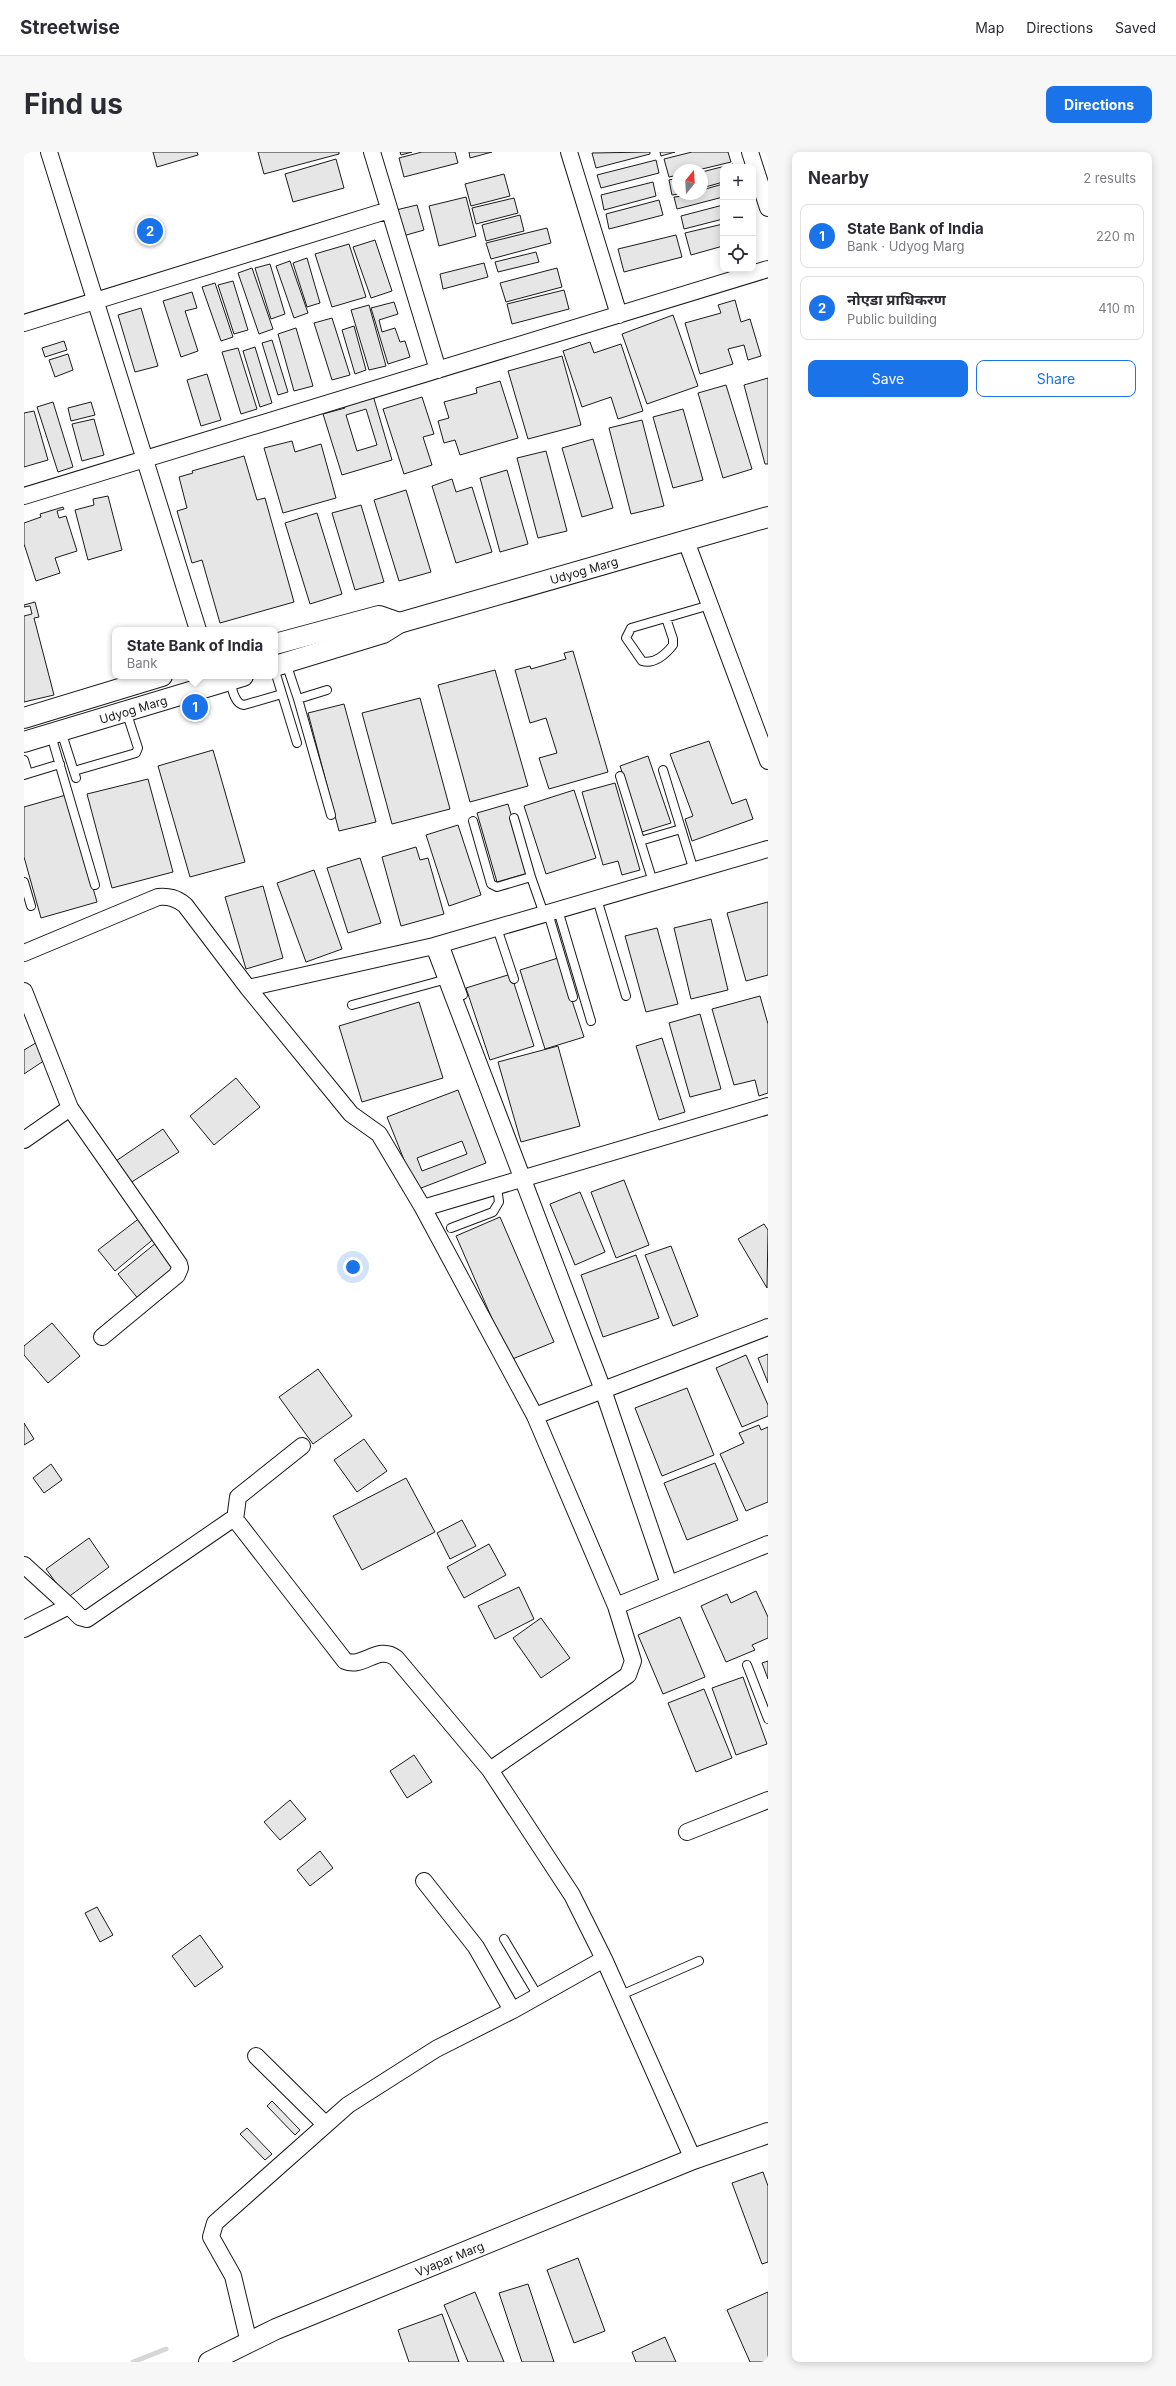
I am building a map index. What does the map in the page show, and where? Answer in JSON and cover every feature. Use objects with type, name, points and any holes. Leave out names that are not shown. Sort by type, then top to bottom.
[{"type":"street","points":[[49,152],[197,627]]},
{"type":"street","points":[[372,152],[438,370]]},
{"type":"street","points":[[569,152],[619,315]]},
{"type":"street","points":[[750,152],[768,208]]},
{"type":"street","points":[[24,323],[389,210]]},
{"type":"street","points":[[24,496],[768,269]]},
{"type":"street","name":"Udyog Marg","points":[[279,667],[383,633],[399,623],[768,517]]},
{"type":"street","points":[[686,541],[768,761]]},
{"type":"street","points":[[278,643],[379,616],[399,623]]},
{"type":"street","name":"Udyog Marg","points":[[24,718],[152,679]]},
{"type":"street","name":"Udyog Marg","points":[[24,742],[225,679]]},
{"type":"street","points":[[248,988],[439,945],[768,849]]},
{"type":"street","points":[[24,953],[158,897],[167,896],[186,904],[248,988],[351,1114],[379,1134],[423,1208],[535,1416],[616,1606],[633,1661],[628,1675],[490,1770]]},
{"type":"street","points":[[439,945],[447,979],[522,1181],[603,1390],[669,1584]]},
{"type":"street","points":[[24,991],[70,1108],[179,1264],[180,1268],[177,1276],[102,1337]]},
{"type":"street","points":[[423,1208],[522,1181],[768,1106]]},
{"type":"street","points":[[24,1140],[70,1108]]},
{"type":"street","points":[[535,1416],[768,1327]]},
{"type":"street","points":[[302,1446],[238,1497],[234,1520],[346,1661],[352,1664],[379,1653],[392,1655],[490,1770],[572,1895],[621,1995],[693,2159]]},
{"type":"street","points":[[24,1565],[80,1617],[88,1619],[227,1520],[234,1520]]},
{"type":"street","points":[[616,1606],[768,1544]]},
{"type":"street","points":[[24,1629],[69,1606]]},
{"type":"street","points":[[687,1832],[768,1800]]},
{"type":"street","points":[[424,1881],[476,1947],[512,2010]]},
{"type":"street","points":[[249,2342],[232,2276],[211,2237],[212,2229],[215,2223],[348,2105],[436,2049],[512,2010],[604,1959]]},
{"type":"street","points":[[256,2056],[325,2124]]},
{"type":"street","name":"Vyapar Marg","points":[[208,2362],[249,2342],[693,2159],[768,2133]]},
{"type":"lane","points":[[666,618],[673,639],[673,645],[658,659],[650,662],[642,661],[628,642],[628,631],[635,626],[710,605]]},
{"type":"lane","points":[[279,667],[282,694],[297,743]]},
{"type":"lane","points":[[279,667],[298,699],[331,815]]},
{"type":"lane","points":[[225,679],[241,705],[282,694]]},
{"type":"lane","points":[[298,699],[327,690]]},
{"type":"lane","points":[[56,732],[75,774],[136,753],[138,748],[126,711]]},
{"type":"lane","points":[[56,732],[60,764],[95,885]]},
{"type":"lane","points":[[24,760],[26,774],[60,764]]},
{"type":"lane","points":[[663,770],[694,871]]},
{"type":"lane","points":[[620,776],[653,882]]},
{"type":"lane","points":[[514,818],[531,877],[550,913],[591,1020]]},
{"type":"lane","points":[[473,821],[492,884],[497,887],[531,877]]},
{"type":"lane","points":[[640,841],[681,829]]},
{"type":"lane","points":[[24,882],[31,906]]},
{"type":"lane","points":[[597,899],[626,996]]},
{"type":"lane","points":[[550,913],[573,997]]},
{"type":"lane","points":[[497,928],[514,979]]},
{"type":"lane","points":[[439,945],[463,995]]},
{"type":"lane","points":[[352,1005],[447,979]]},
{"type":"lane","points":[[451,1228],[493,1212],[499,1202],[497,1188]]},
{"type":"lane","points":[[747,1665],[768,1720]]},
{"type":"lane","points":[[504,1939],[538,1996]]},
{"type":"lane","points":[[621,1995],[699,1961]]},
{"type":"building","points":[[153,152],[197,152],[198,155],[157,167]]},
{"type":"building","points":[[258,152],[339,152],[339,154],[264,174]]},
{"type":"building","points":[[400,152],[412,152],[401,155]]},
{"type":"building","points":[[422,152],[455,152],[458,163],[404,177],[399,158]]},
{"type":"building","points":[[469,152],[492,152],[470,158]]},
{"type":"building","points":[[650,152],[650,154],[596,168],[592,153]]},
{"type":"building","points":[[660,152],[675,152],[661,156]]},
{"type":"building","points":[[692,152],[728,152],[731,162],[708,168],[708,164],[672,164],[672,176],[669,177],[664,159]]},
{"type":"building","points":[[336,159],[344,188],[293,202],[285,174]]},
{"type":"building","points":[[656,160],[659,173],[601,188],[597,175]]},
{"type":"building","points":[[720,167],[720,183],[708,186],[708,170]]},
{"type":"building","points":[[504,174],[510,196],[471,206],[465,184]]},
{"type":"building","points":[[672,179],[672,195],[669,180]]},
{"type":"building","points":[[653,182],[656,196],[604,210],[601,195]]},
{"type":"building","points":[[720,185],[720,198],[677,209],[675,200],[708,200],[708,188]]},
{"type":"building","points":[[466,197],[476,236],[439,246],[429,206]]},
{"type":"building","points":[[514,198],[518,213],[476,224],[472,208]]},
{"type":"building","points":[[659,200],[663,215],[609,229],[606,214]]},
{"type":"building","points":[[417,205],[424,230],[403,236],[396,210]]},
{"type":"building","points":[[720,206],[720,220],[684,229],[681,216]]},
{"type":"building","points":[[520,215],[524,231],[486,241],[482,225]]},
{"type":"building","points":[[720,225],[720,247],[691,255],[685,233]]},
{"type":"building","points":[[547,228],[551,243],[491,259],[486,243]]},
{"type":"building","points":[[676,235],[682,257],[624,272],[618,249]]},
{"type":"building","points":[[375,240],[392,291],[371,298],[353,247]]},
{"type":"building","points":[[349,244],[366,297],[332,307],[315,254]]},
{"type":"building","points":[[536,252],[539,262],[498,272],[495,262]]},
{"type":"building","points":[[307,258],[320,303],[307,307],[293,263]]},
{"type":"building","points":[[290,261],[308,313],[294,318],[276,266]]},
{"type":"building","points":[[484,263],[488,277],[443,289],[440,274]]},
{"type":"building","points":[[270,264],[285,314],[271,319],[255,268]]},
{"type":"building","points":[[252,268],[273,329],[259,334],[238,273]]},
{"type":"building","points":[[557,268],[562,287],[506,302],[500,283]]},
{"type":"building","points":[[233,281],[248,330],[234,334],[218,285]]},
{"type":"building","points":[[215,283],[233,337],[221,341],[202,287]]},
{"type":"building","points":[[564,290],[569,309],[512,324],[507,304]]},
{"type":"building","points":[[192,292],[197,308],[185,311],[198,351],[181,357],[163,301]]},
{"type":"building","points":[[735,300],[741,322],[750,319],[761,356],[748,360],[744,345],[728,349],[733,364],[700,374],[685,323],[721,313],[718,305]]},
{"type":"building","points":[[394,302],[398,314],[379,320],[382,332],[395,328],[400,342],[405,341],[410,357],[388,364],[371,308]]},
{"type":"building","points":[[369,305],[386,366],[369,370],[351,310]]},
{"type":"building","points":[[141,308],[158,366],[135,372],[118,315]]},
{"type":"building","points":[[673,315],[698,386],[647,404],[622,334]]},
{"type":"building","points":[[332,318],[350,375],[332,380],[314,323]]},
{"type":"building","points":[[354,326],[366,370],[355,374],[342,330]]},
{"type":"building","points":[[296,328],[313,386],[294,391],[278,334]]},
{"type":"building","points":[[272,340],[288,392],[278,395],[262,343]]},
{"type":"building","points":[[64,341],[67,350],[45,357],[42,348]]},
{"type":"building","points":[[590,342],[594,353],[621,344],[643,411],[618,419],[611,397],[582,407],[563,351]]},
{"type":"building","points":[[255,347],[272,403],[260,407],[243,351]]},
{"type":"building","points":[[238,348],[257,409],[241,414],[222,352]]},
{"type":"building","points":[[68,354],[73,370],[55,377],[49,360]]},
{"type":"building","points":[[562,356],[581,425],[528,439],[508,371]]},
{"type":"building","points":[[207,374],[221,420],[201,426],[187,380]]},
{"type":"building","points":[[768,378],[768,464],[765,464],[744,385]]},
{"type":"building","points":[[500,381],[518,438],[460,455],[455,440],[444,443],[438,421],[449,418],[444,402],[477,393],[476,388]]},
{"type":"building","points":[[726,385],[752,469],[723,478],[698,393]]},
{"type":"building","points":[[372,392],[392,460],[342,475],[323,414],[345,408],[343,400]],"holes":[[[366,409],[377,445],[357,451],[346,415]]]},
{"type":"building","points":[[422,397],[434,434],[423,437],[432,465],[404,474],[383,409]]},
{"type":"building","points":[[53,402],[73,467],[58,472],[37,407]]},
{"type":"building","points":[[91,402],[95,415],[71,421],[68,408]]},
{"type":"building","points":[[683,409],[703,480],[673,488],[653,417]]},
{"type":"building","points":[[34,411],[48,460],[24,467],[24,413]]},
{"type":"building","points":[[94,419],[104,455],[82,461],[72,424]]},
{"type":"building","points":[[642,420],[664,506],[631,514],[609,428]]},
{"type":"building","points":[[593,439],[613,508],[582,517],[562,448]]},
{"type":"building","points":[[292,441],[295,452],[321,444],[336,498],[283,513],[264,448]]},
{"type":"building","points":[[546,451],[567,531],[538,538],[517,458]]},
{"type":"building","points":[[244,456],[257,500],[265,498],[294,602],[220,623],[202,560],[192,563],[177,511],[187,508],[179,477],[193,473],[192,471]]},
{"type":"building","points":[[507,470],[528,544],[500,552],[480,478]]},
{"type":"building","points":[[452,479],[456,492],[472,487],[492,552],[456,563],[432,486]]},
{"type":"building","points":[[406,490],[431,572],[399,581],[374,500]]},
{"type":"building","points":[[108,496],[122,550],[88,560],[75,510],[94,505],[93,499]]},
{"type":"building","points":[[361,505],[384,582],[355,590],[332,513]]},
{"type":"building","points":[[63,507],[64,509],[57,511],[59,518],[66,516],[77,551],[55,558],[60,573],[36,581],[24,544],[24,523],[41,517],[40,514]]},
{"type":"building","points":[[317,513],[342,594],[310,604],[285,523]]},
{"type":"building","points":[[35,602],[39,617],[34,618],[54,695],[24,702],[24,616],[32,614],[30,606],[24,607],[24,605]]},
{"type":"building","points":[[573,651],[608,772],[549,789],[539,758],[557,753],[546,718],[530,723],[515,670],[530,666],[531,669],[566,659],[564,653]]},
{"type":"building","points":[[495,670],[528,786],[470,802],[438,685]]},
{"type":"building","points":[[420,698],[450,809],[392,824],[362,713]]},
{"type":"building","points":[[344,704],[376,822],[339,831],[308,713]]},
{"type":"building","points":[[709,741],[732,804],[746,799],[753,819],[692,841],[685,819],[693,816],[670,754]]},
{"type":"building","points":[[213,750],[245,862],[190,877],[158,766]]},
{"type":"building","points":[[648,756],[671,823],[642,832],[620,766]]},
{"type":"building","points":[[148,779],[173,872],[112,888],[87,794]]},
{"type":"building","points":[[615,783],[640,870],[622,875],[618,861],[603,865],[582,792]]},
{"type":"building","points":[[574,790],[596,858],[546,874],[524,806]]},
{"type":"building","points":[[66,795],[97,902],[41,918],[24,857],[24,807]]},
{"type":"building","points":[[508,804],[528,873],[497,882],[477,813]]},
{"type":"building","points":[[458,825],[481,895],[449,906],[426,835]]},
{"type":"building","points":[[416,847],[420,860],[428,858],[444,914],[401,926],[382,857]]},
{"type":"building","points":[[360,858],[381,923],[348,933],[327,868]]},
{"type":"building","points":[[314,870],[342,949],[306,962],[277,883]]},
{"type":"building","points":[[263,886],[283,958],[246,969],[225,897]]},
{"type":"building","points":[[768,902],[768,975],[746,981],[727,913]]},
{"type":"building","points":[[711,919],[728,990],[691,999],[674,928]]},
{"type":"building","points":[[657,928],[678,1004],[646,1012],[625,936]]},
{"type":"building","points":[[558,958],[584,1037],[545,1049],[520,970]]},
{"type":"building","points":[[511,974],[534,1046],[490,1060],[466,988]]},
{"type":"building","points":[[760,996],[768,1024],[768,1093],[759,1096],[755,1080],[734,1085],[712,1009]]},
{"type":"building","points":[[419,1002],[443,1078],[362,1102],[339,1026]]},
{"type":"building","points":[[700,1014],[721,1089],[690,1097],[669,1023]]},
{"type":"building","points":[[662,1038],[685,1112],[659,1120],[636,1046]]},
{"type":"building","points":[[39,1041],[48,1058],[24,1074],[24,1050]]},
{"type":"building","points":[[558,1046],[580,1126],[521,1142],[498,1062]]},
{"type":"building","points":[[236,1078],[260,1107],[214,1145],[190,1116]]},
{"type":"building","points":[[458,1090],[486,1163],[416,1190],[387,1117]],"holes":[[[462,1141],[467,1154],[422,1171],[417,1158]]]},
{"type":"building","points":[[163,1129],[179,1152],[127,1185],[113,1163]]},
{"type":"building","points":[[624,1180],[649,1245],[616,1258],[591,1192]]},
{"type":"building","points":[[580,1192],[605,1252],[575,1265],[550,1204]]},
{"type":"building","points":[[141,1217],[156,1237],[115,1271],[98,1250]]},
{"type":"building","points":[[500,1217],[554,1342],[510,1360],[456,1236]]},
{"type":"building","points":[[764,1224],[768,1230],[767,1288],[738,1239]]},
{"type":"building","points":[[156,1243],[178,1269],[140,1301],[118,1274]]},
{"type":"building","points":[[671,1246],[698,1316],[673,1326],[645,1255]]},
{"type":"building","points":[[636,1255],[659,1318],[603,1337],[581,1275]]},
{"type":"building","points":[[52,1323],[80,1356],[48,1383],[24,1355],[24,1346]]},
{"type":"building","points":[[768,1354],[768,1383],[758,1358]]},
{"type":"building","points":[[746,1355],[768,1405],[768,1416],[742,1427],[716,1368]]},
{"type":"building","points":[[318,1369],[352,1416],[313,1444],[279,1397]]},
{"type":"building","points":[[687,1388],[714,1455],[662,1476],[635,1408]]},
{"type":"building","points":[[24,1423],[34,1439],[24,1445]]},
{"type":"building","points":[[759,1425],[761,1430],[768,1427],[768,1502],[746,1511],[720,1454],[744,1443],[739,1433]]},
{"type":"building","points":[[364,1439],[387,1471],[357,1492],[334,1460]]},
{"type":"building","points":[[715,1463],[738,1520],[687,1540],[664,1483]]},
{"type":"building","points":[[51,1464],[62,1480],[44,1493],[33,1478]]},
{"type":"building","points":[[406,1478],[435,1532],[362,1570],[333,1516]]},
{"type":"building","points":[[462,1520],[476,1546],[450,1559],[437,1533]]},
{"type":"building","points":[[89,1538],[109,1567],[67,1598],[46,1569]]},
{"type":"building","points":[[489,1544],[506,1575],[464,1598],[447,1567]]},
{"type":"building","points":[[519,1587],[534,1619],[495,1639],[478,1606]]},
{"type":"building","points":[[756,1591],[768,1617],[768,1638],[752,1645],[755,1650],[726,1662],[701,1606],[727,1594],[731,1603]]},
{"type":"building","points":[[680,1617],[705,1677],[663,1694],[638,1635]]},
{"type":"building","points":[[541,1618],[570,1658],[541,1678],[513,1638]]},
{"type":"building","points":[[768,1661],[768,1679],[762,1663]]},
{"type":"building","points":[[743,1677],[767,1744],[736,1755],[712,1688]]},
{"type":"building","points":[[704,1689],[732,1758],[696,1772],[668,1703]]},
{"type":"building","points":[[414,1755],[432,1782],[407,1798],[390,1771]]},
{"type":"building","points":[[290,1800],[306,1819],[280,1840],[264,1822]]},
{"type":"building","points":[[320,1851],[333,1868],[310,1886],[297,1870]]},
{"type":"building","points":[[97,1907],[113,1935],[100,1942],[85,1913]]},
{"type":"building","points":[[200,1935],[223,1967],[195,1987],[172,1956]]},
{"type":"building","points":[[272,2101],[300,2130],[295,2135],[267,2106]]},
{"type":"building","points":[[247,2128],[272,2154],[265,2160],[240,2134]]},
{"type":"building","points":[[763,2172],[768,2186],[768,2262],[762,2264],[732,2183]]},
{"type":"building","points":[[578,2258],[605,2331],[574,2343],[547,2270]]},
{"type":"building","points":[[528,2284],[554,2362],[522,2362],[499,2293]]},
{"type":"building","points":[[475,2292],[504,2362],[468,2362],[444,2305]]},
{"type":"building","points":[[768,2292],[768,2362],[750,2362],[727,2310]]},
{"type":"building","points":[[442,2314],[459,2362],[409,2362],[398,2330]]},
{"type":"building","points":[[665,2337],[676,2362],[636,2362],[632,2352]]},
{"type":"waterway","points":[[133,2362],[166,2349]]},
{"type":"place","name":"नोएडा प्राधिकरण","points":[[150,231]]},
{"type":"place","name":"State Bank of India","points":[[195,707]]}]
